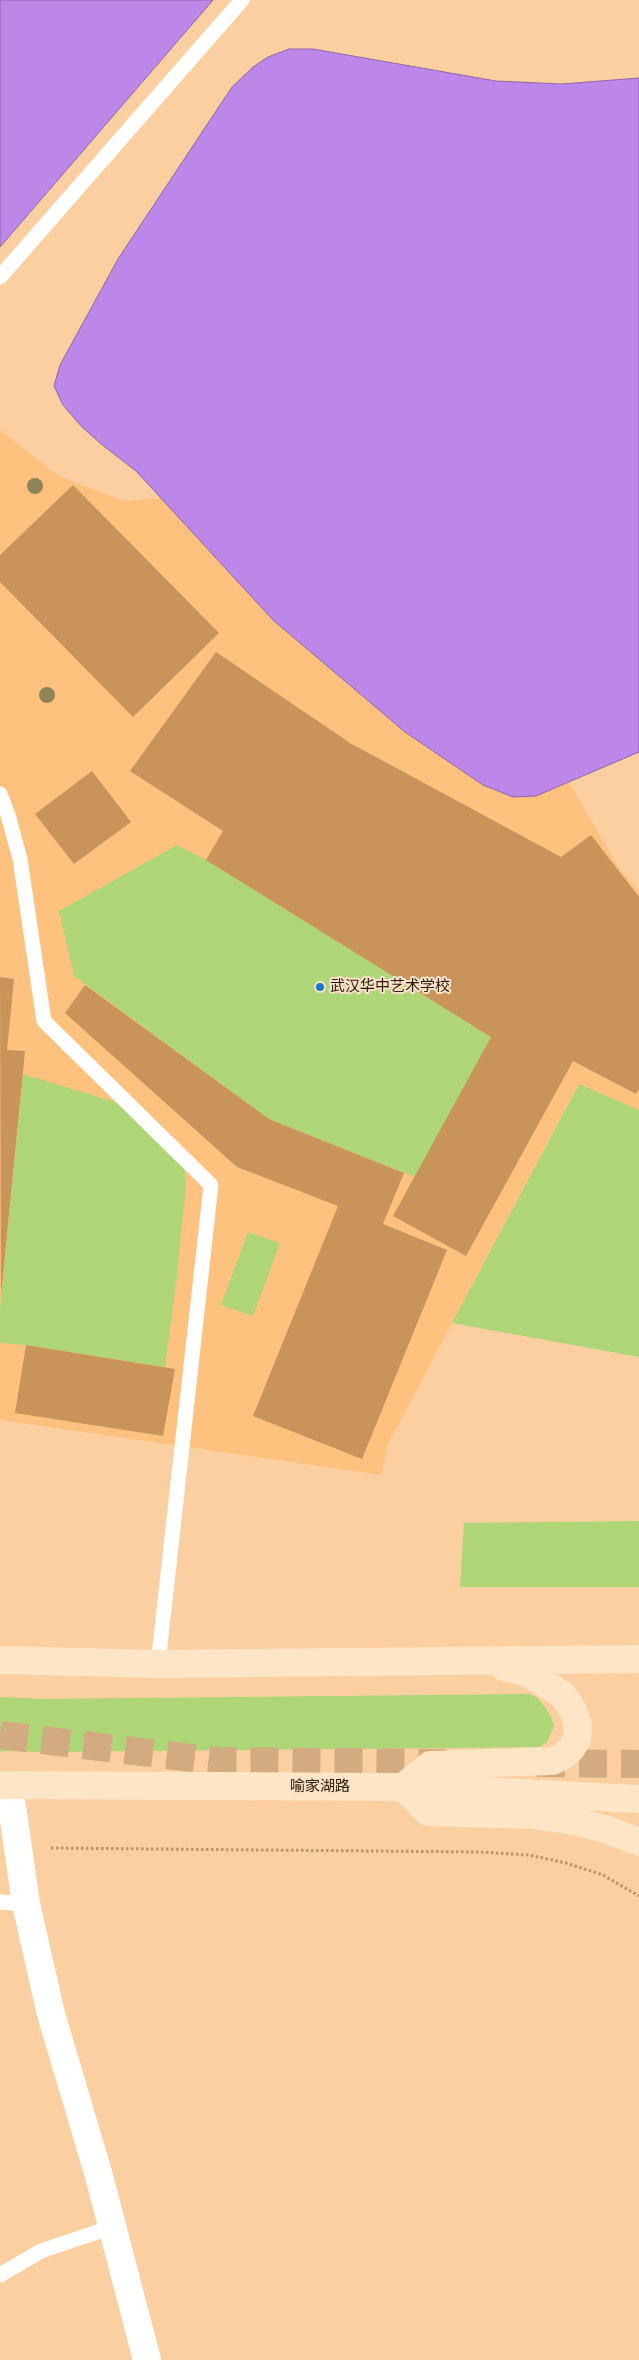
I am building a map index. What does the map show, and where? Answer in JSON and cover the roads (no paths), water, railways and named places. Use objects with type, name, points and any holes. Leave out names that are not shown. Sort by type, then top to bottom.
[{"type":"main road","points":[[0,1660],[158,1664],[639,1659]]},
{"type":"main road","points":[[484,1662],[528,1673],[563,1695],[573,1710],[578,1725],[577,1739],[572,1749],[562,1758],[552,1761],[430,1765],[402,1787],[428,1812],[541,1816],[591,1826],[639,1842]]},
{"type":"main road","name":"喻家湖路","points":[[4,1785],[402,1787],[639,1799]]},
{"type":"street","points":[[4,1785],[19,1848],[13,1903],[51,2014],[112,2227],[147,2360]]},
{"type":"lane","points":[[0,277],[242,0]]},
{"type":"lane","points":[[0,794],[20,859],[44,1021],[211,1185],[158,1664]]},
{"type":"lane","points":[[0,2275],[41,2252],[112,2227]]},
{"type":"tunnel","points":[[0,1735],[217,1761],[449,1763]]},
{"type":"tunnel","points":[[537,1763],[639,1764]]},
{"type":"place","name":"武汉华中艺术学校","points":[[320,987]]}]
